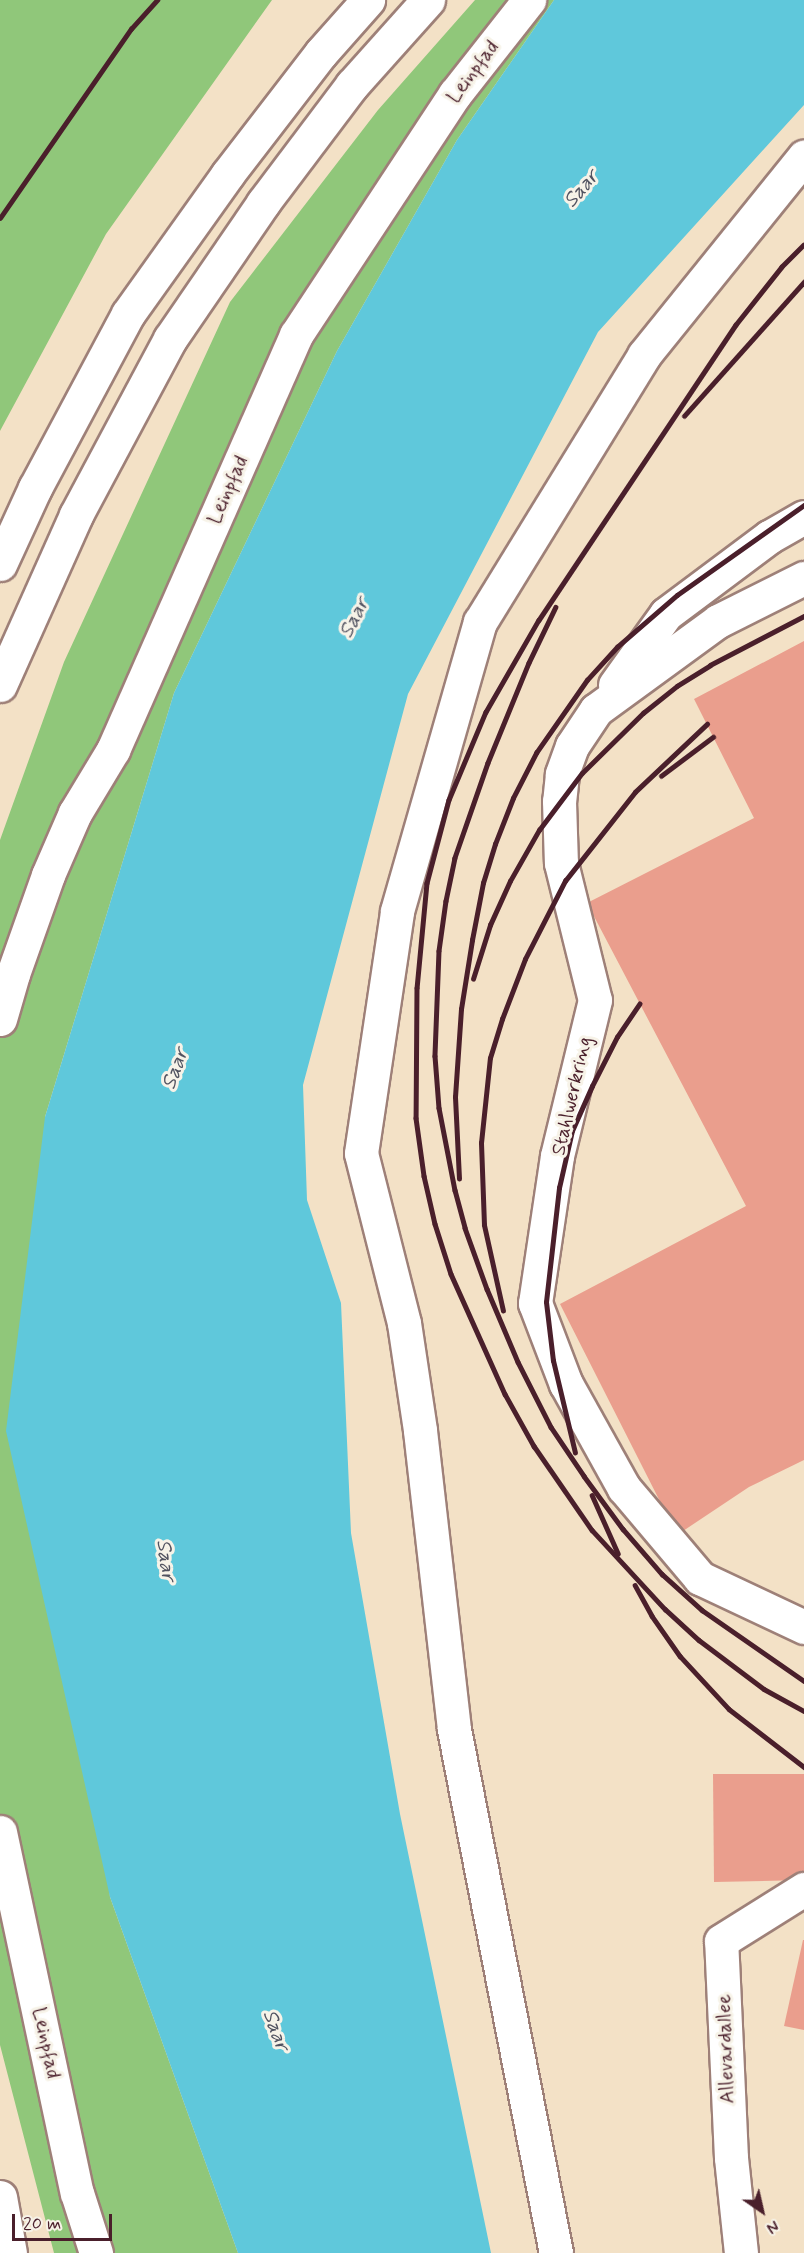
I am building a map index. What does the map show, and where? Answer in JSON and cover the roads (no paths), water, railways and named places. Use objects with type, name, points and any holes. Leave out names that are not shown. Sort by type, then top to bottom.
[{"type":"main road","points":[[0,685],[76,515],[170,339],[263,203],[352,85],[428,0]]},
{"type":"main road","name":"Leinpfad","points":[[0,1019],[44,886],[70,824],[113,750],[296,335],[455,94],[529,0]]},
{"type":"main road","points":[[0,564],[35,488],[128,314],[227,175],[321,53],[365,3]]},
{"type":"main road","points":[[556,2253],[454,1729],[420,1430],[404,1323],[361,1153],[397,911],[480,622],[644,355],[804,157]]},
{"type":"main road","points":[[596,710],[666,614],[769,537],[804,517]]},
{"type":"main road","name":"Stahlwerkring","points":[[804,578],[718,621],[596,710],[572,746],[562,774],[559,801],[561,862],[595,1000],[556,1156],[535,1303],[566,1384],[624,1488],[700,1578],[804,1627]]},
{"type":"main road","name":"Leinpfad","points":[[0,1832],[77,2193],[96,2253]]},
{"type":"main road","name":"Allevardallee","points":[[741,2253],[731,2158],[721,1941],[804,1889]]},
{"type":"main road","points":[[0,2197],[10,2253]]},
{"type":"water","name":"Saar","points":[[554,0],[804,0],[804,105],[598,332],[408,694],[303,1085],[307,1200],[341,1303],[351,1533],[400,1814],[491,2253],[238,2253],[110,1897],[6,1431],[45,1117],[174,693],[337,351],[457,140]]},
{"type":"railway","points":[[0,218],[131,29],[157,0]]},
{"type":"railway","points":[[804,245],[782,267],[736,325],[539,620],[486,712],[449,800],[427,883],[417,988],[416,1118],[424,1176],[435,1224],[451,1274],[505,1394],[534,1446],[592,1530],[665,1609],[699,1640],[764,1689],[804,1711]]},
{"type":"railway","points":[[684,416],[804,282]]},
{"type":"railway","points":[[459,1179],[455,1097],[461,1009],[472,940],[483,883],[495,844],[513,798],[536,753],[587,680],[617,647],[677,595],[804,505]]},
{"type":"railway","points":[[556,607],[529,663],[488,763],[455,858],[446,901],[439,951],[435,1056],[439,1108],[455,1190],[465,1228],[487,1289],[518,1362],[551,1427],[584,1476],[623,1529],[662,1574],[702,1610],[804,1681]]},
{"type":"railway","points":[[473,979],[490,925],[510,881],[539,830],[582,773],[643,713],[677,686],[710,665],[804,616]]},
{"type":"railway","points":[[503,1311],[484,1225],[481,1143],[490,1058],[502,1019],[525,959],[565,881],[635,792],[707,724]]},
{"type":"railway","points":[[661,776],[713,737]]},
{"type":"railway","points":[[575,1453],[553,1361],[546,1302],[559,1188],[572,1131],[617,1037],[639,1004]]},
{"type":"railway","points":[[592,1495],[618,1553]]},
{"type":"railway","points":[[635,1585],[652,1616],[680,1656],[729,1709],[804,1767]]}]
